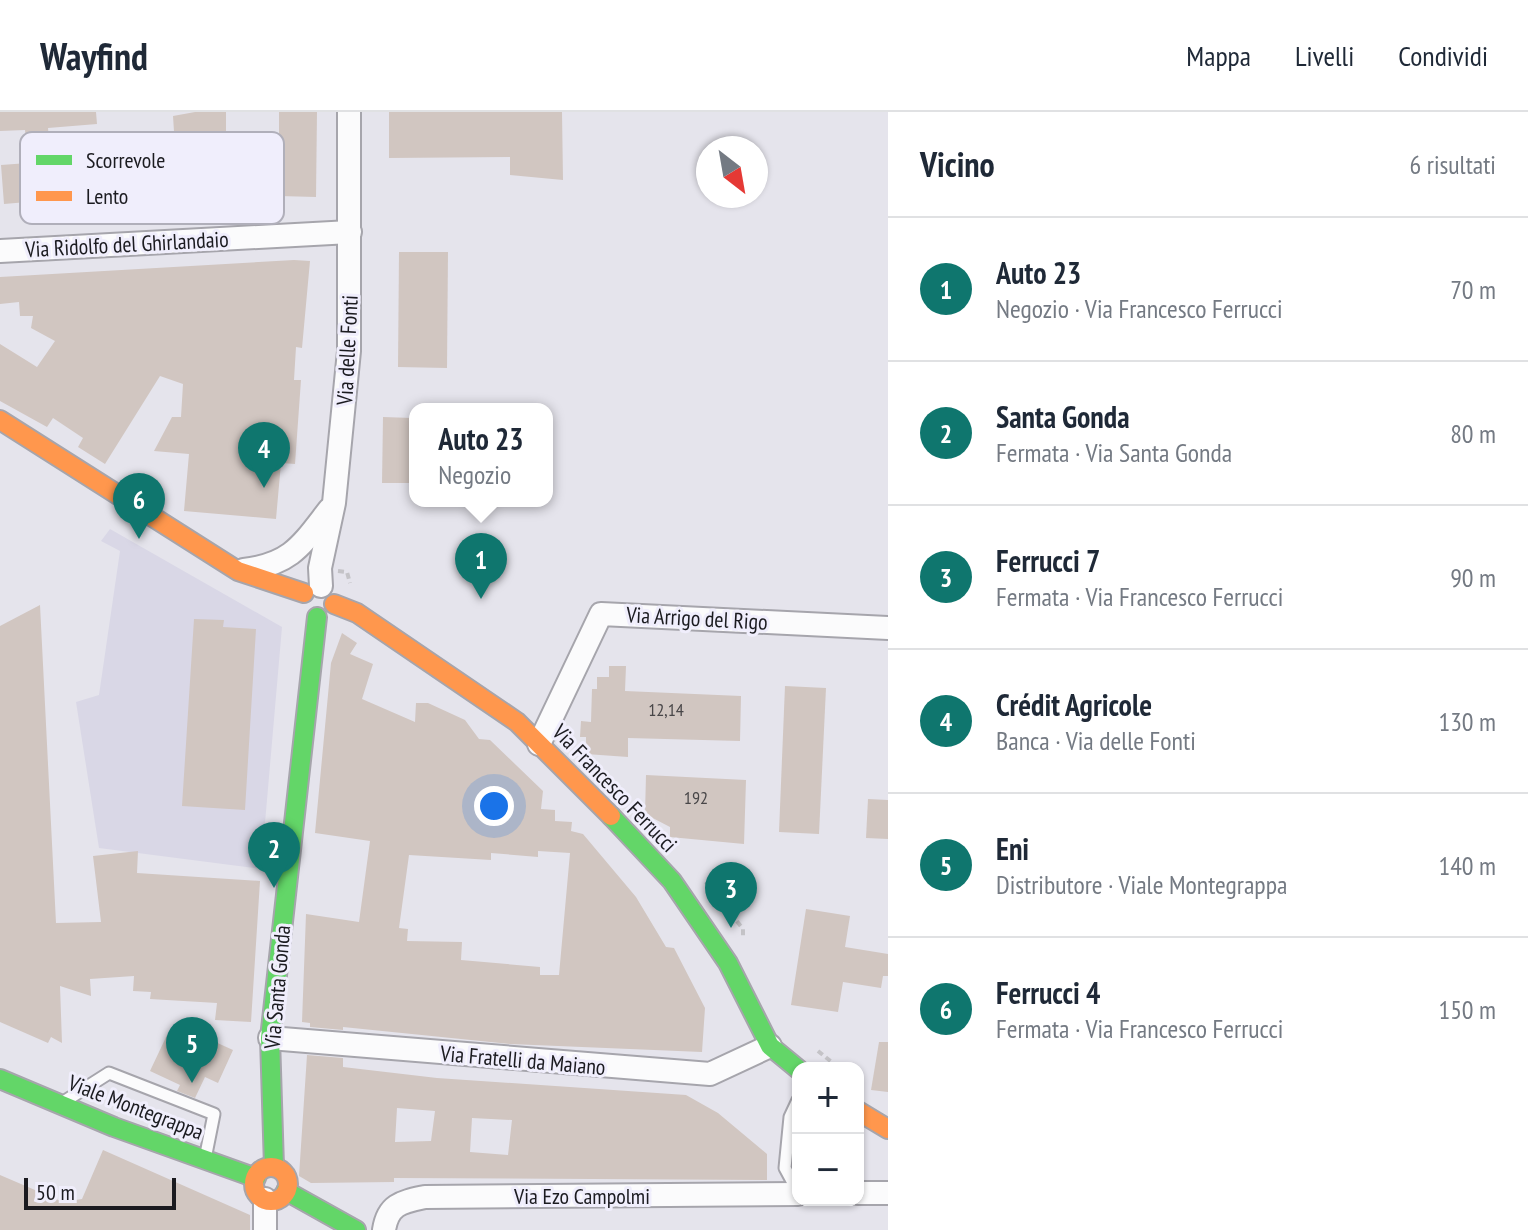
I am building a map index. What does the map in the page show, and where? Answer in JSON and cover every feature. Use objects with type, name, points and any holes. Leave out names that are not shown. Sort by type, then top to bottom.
[{"type":"street","name":"Via delle Fonti","points":[[319,594],[320,568],[334,503],[349,351],[349,112]]},
{"type":"street","name":"Via Ridolfo del Ghirlandaio","points":[[0,251],[350,232]]},
{"type":"street","name":"Via Francesco Ferrucci","points":[[0,420],[238,571],[319,594],[357,613],[517,722],[672,881],[728,963],[770,1046],[792,1064]]},
{"type":"street","points":[[238,571],[265,567],[292,555],[334,503]]},
{"type":"street","points":[[319,594],[328,614],[317,617],[303,609],[319,594]]},
{"type":"street","name":"Via Arrigo del Rigo","points":[[539,744],[601,614],[888,628]]},
{"type":"street","name":"Via Santa Gonda","points":[[274,1167],[270,1038],[317,617]]},
{"type":"street","name":"Via Fratelli da Maiano","points":[[270,1038],[710,1074],[770,1046]]},
{"type":"street","name":"Viale Montegrappa","points":[[0,1079],[256,1178]]},
{"type":"street","points":[[864,1115],[888,1129]]},
{"type":"street","points":[[265,1230],[276,1195],[286,1176],[274,1167],[263,1169],[256,1178],[255,1188],[276,1195],[356,1230]]},
{"type":"street","name":"Via Ezo Campolmi","points":[[384,1230],[387,1215],[397,1203],[425,1197],[792,1193]]},
{"type":"street","points":[[864,1193],[888,1193]]},
{"type":"lane","points":[[59,1104],[109,1073],[214,1114],[205,1159]]},
{"type":"lane","points":[[792,1113],[785,1168],[792,1181]]},
{"type":"shaded area","points":[[110,529],[282,627],[261,869],[99,848],[76,702],[99,695],[120,551],[101,541]]},
{"type":"building","points":[[0,112],[96,112],[97,124],[48,128],[48,132],[0,131]]},
{"type":"building","points":[[226,112],[226,132],[174,132],[173,116]]},
{"type":"building","points":[[279,112],[317,112],[316,197],[284,196],[284,132],[279,132]]},
{"type":"building","points":[[389,112],[562,112],[563,180],[510,175],[510,157],[389,158]]},
{"type":"building","points":[[20,164],[20,203],[4,204],[1,165]]},
{"type":"building","points":[[399,252],[448,252],[447,368],[398,367]]},
{"type":"building","points":[[310,261],[302,348],[296,347],[294,380],[301,380],[295,464],[281,463],[276,519],[184,511],[189,454],[154,451],[172,417],[181,417],[183,384],[160,376],[105,464],[78,447],[83,438],[53,418],[47,427],[0,401],[0,344],[37,367],[55,341],[31,328],[33,316],[20,316],[19,302],[0,304],[0,277]]},
{"type":"building","points":[[383,417],[409,418],[409,483],[382,483]]},
{"type":"building","points":[[40,605],[56,923],[101,922],[93,856],[138,851],[137,873],[260,881],[251,1022],[215,1020],[217,1003],[150,999],[151,992],[133,991],[134,976],[90,979],[91,996],[60,986],[62,1043],[51,1037],[48,1043],[0,1022],[0,626]]},
{"type":"building","points":[[194,619],[224,620],[223,627],[256,629],[245,810],[182,806]]},
{"type":"building","points":[[342,633],[357,643],[350,654],[373,664],[362,699],[415,722],[416,703],[428,703],[465,720],[479,739],[490,740],[543,791],[541,809],[555,810],[555,821],[572,822],[571,831],[583,834],[636,897],[666,947],[674,948],[705,1008],[702,1052],[510,1044],[343,1027],[343,1030],[310,1027],[310,1023],[302,1022],[306,914],[359,922],[370,841],[315,833],[331,663]],"holes":[[[538,851],[570,853],[559,975],[540,975],[540,967],[461,960],[462,942],[407,941],[408,929],[399,928],[409,855],[491,860],[491,853],[538,857]]]},
{"type":"building","points":[[609,666],[626,666],[625,691],[741,696],[740,741],[628,738],[628,757],[586,754],[586,737],[580,737],[581,721],[591,722],[592,689],[597,689],[597,677],[609,677]]},
{"type":"building","points":[[785,686],[826,688],[819,834],[779,832]]},
{"type":"building","points":[[646,775],[746,780],[744,844],[670,837],[670,827],[645,814]]},
{"type":"building","points":[[868,799],[888,800],[888,839],[866,838]]},
{"type":"building","points":[[806,909],[850,916],[845,947],[888,954],[888,976],[883,976],[881,988],[843,982],[838,1012],[791,1005]]},
{"type":"building","points":[[167,1035],[197,1049],[202,1036],[233,1050],[218,1083],[205,1077],[195,1098],[177,1091],[180,1085],[150,1071]]},
{"type":"building","points":[[879,1042],[888,1042],[888,1092],[871,1090]]},
{"type":"building","points":[[307,1055],[343,1058],[343,1067],[437,1078],[686,1095],[718,1113],[767,1154],[767,1180],[394,1178],[394,1182],[311,1183],[299,1176]],"holes":[[[397,1108],[435,1111],[431,1141],[395,1142]],[[472,1118],[512,1120],[508,1155],[470,1152]]]},
{"type":"building","points":[[103,1150],[250,1215],[250,1230],[0,1230],[0,1175],[63,1202],[82,1199]]},
{"type":"traffic: fast","points":[[274,1167],[270,1038],[317,617]]},
{"type":"traffic: fast","points":[[611,816],[672,881],[728,963],[770,1046],[792,1064]]},
{"type":"traffic: fast","points":[[0,1079],[114,1127],[256,1178]]},
{"type":"traffic: fast","points":[[286,1191],[356,1230]]},
{"type":"traffic: slow","points":[[0,420],[238,571],[304,593]]},
{"type":"traffic: slow","points":[[334,604],[357,613],[517,722],[611,816]]},
{"type":"traffic: slow","points":[[864,1115],[888,1129]]},
{"type":"traffic: slow","points":[[271,1167],[283,1172],[288,1184],[283,1196],[271,1201],[259,1196],[254,1184],[259,1172],[271,1167]]},
{"type":"place","name":"Crédit Agricole","points":[[264,488]]},
{"type":"place","name":"Ferrucci 4","points":[[139,539]]},
{"type":"place","name":"Auto 23","points":[[481,599]]},
{"type":"place","name":"Santa Gonda","points":[[274,888]]},
{"type":"place","name":"Ferrucci 7","points":[[731,928]]},
{"type":"place","name":"Eni","points":[[192,1083]]}]
